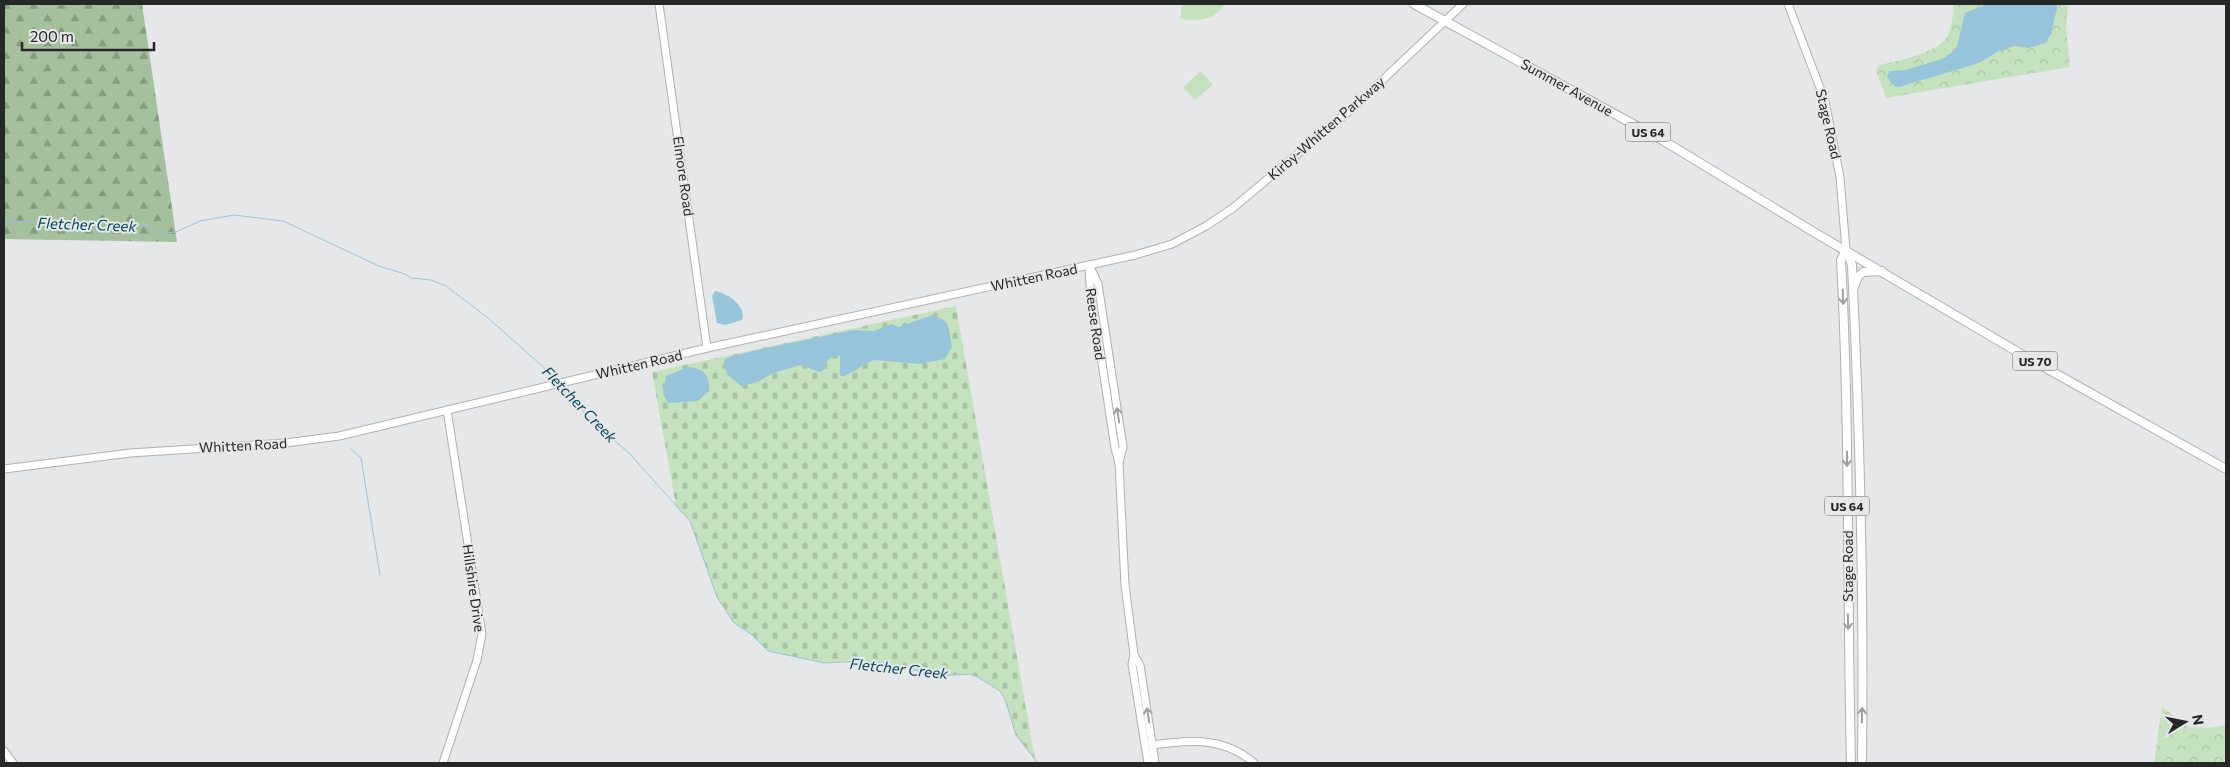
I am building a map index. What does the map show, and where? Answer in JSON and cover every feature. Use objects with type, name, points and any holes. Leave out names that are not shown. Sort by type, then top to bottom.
[{"type":"main road","name":"Elmore Road","points":[[659,4],[708,348]]},
{"type":"main road","name":"Summer Avenue","points":[[1414,4],[1664,141],[1846,250]]},
{"type":"main road","name":"Kirby-Whitten Parkway","points":[[1206,226],[1233,208],[1355,106],[1408,53],[1463,4]]},
{"type":"main road","name":"Stage Road","points":[[1788,4],[1825,101],[1840,176],[1846,250],[1852,265],[1857,378],[1862,623],[1862,763]]},
{"type":"main road","name":"Whitten Road","points":[[4,469],[130,453],[300,442],[366,430],[708,348],[1137,255],[1172,244],[1206,226]]},
{"type":"main road","name":"Stage Road","points":[[1846,250],[1841,260],[1851,763]]},
{"type":"main road","name":"US 70","points":[[1846,250],[2028,358],[2226,469]]},
{"type":"main road","name":"Reese Road","points":[[1089,265],[1093,304],[1115,448],[1119,462],[1125,585],[1134,655],[1132,664],[1149,746],[1155,763]]},
{"type":"main road","points":[[1853,288],[1858,277],[1863,272],[1882,272]]},
{"type":"main road","points":[[1844,355],[1851,355],[1853,358],[1853,369],[1857,378]]},
{"type":"main road","name":"Hillshire Drive","points":[[443,763],[477,660],[482,634],[447,410]]},
{"type":"main road","points":[[1149,746],[1193,741],[1211,742],[1234,749],[1254,763]]},
{"type":"main road","name":"Reese Road","points":[[1148,763],[1149,746]]},
{"type":"main road","points":[[4,751],[13,763]]},
{"type":"green space","points":[[4,4],[142,4],[177,242],[4,239]]},
{"type":"green space","points":[[1182,4],[1225,4],[1221,10],[1211,17],[1193,20],[1180,19]]},
{"type":"green space","points":[[1957,4],[2068,4],[2066,28],[2070,67],[1886,98],[1876,70],[1880,65],[1919,55],[1938,46],[1949,33],[1954,6]]},
{"type":"green space","points":[[1201,71],[1213,85],[1195,100],[1183,87]]},
{"type":"green space","points":[[956,306],[1035,760],[1016,735],[1005,699],[1000,691],[978,677],[969,674],[938,676],[889,664],[864,661],[825,663],[768,651],[751,634],[734,623],[717,597],[690,521],[676,506],[652,372]]},
{"type":"green space","points":[[2162,707],[2188,727],[2208,728],[2226,725],[2226,763],[2154,763]]},
{"type":"water","points":[[1987,4],[2058,4],[2051,34],[2045,43],[2029,48],[2014,46],[1997,52],[1979,63],[1899,87],[1894,86],[1887,77],[1889,71],[1905,70],[1942,59],[1953,52],[1957,46],[1965,13]]},
{"type":"water","points":[[715,291],[725,294],[739,305],[743,315],[742,320],[725,325],[717,323],[712,296]]},
{"type":"water","points":[[932,315],[944,320],[949,329],[952,347],[945,359],[920,364],[873,360],[845,376],[840,376],[840,356],[837,355],[829,359],[824,370],[819,372],[801,365],[773,373],[758,382],[741,386],[727,374],[724,360],[727,358],[853,330],[874,331],[891,324],[899,327]]},
{"type":"water","points":[[688,367],[705,373],[709,391],[698,401],[668,403],[663,394],[666,376]]},
{"type":"waterway","name":"Fletcher Creek","points":[[4,221],[137,224],[150,226],[164,233],[176,232],[200,221],[234,215],[283,221],[379,266],[405,274],[411,278],[431,280],[446,286],[488,318],[559,381]]},
{"type":"waterway","name":"Fletcher Creek","points":[[564,386],[574,395],[579,407],[593,422],[629,453],[690,521],[717,597],[734,623],[751,634],[768,651],[825,663],[864,661],[889,664],[938,676],[969,674],[978,677],[1000,691],[1005,699],[1016,735],[1038,763]]},
{"type":"waterway","points":[[351,449],[361,458],[380,575]]}]
